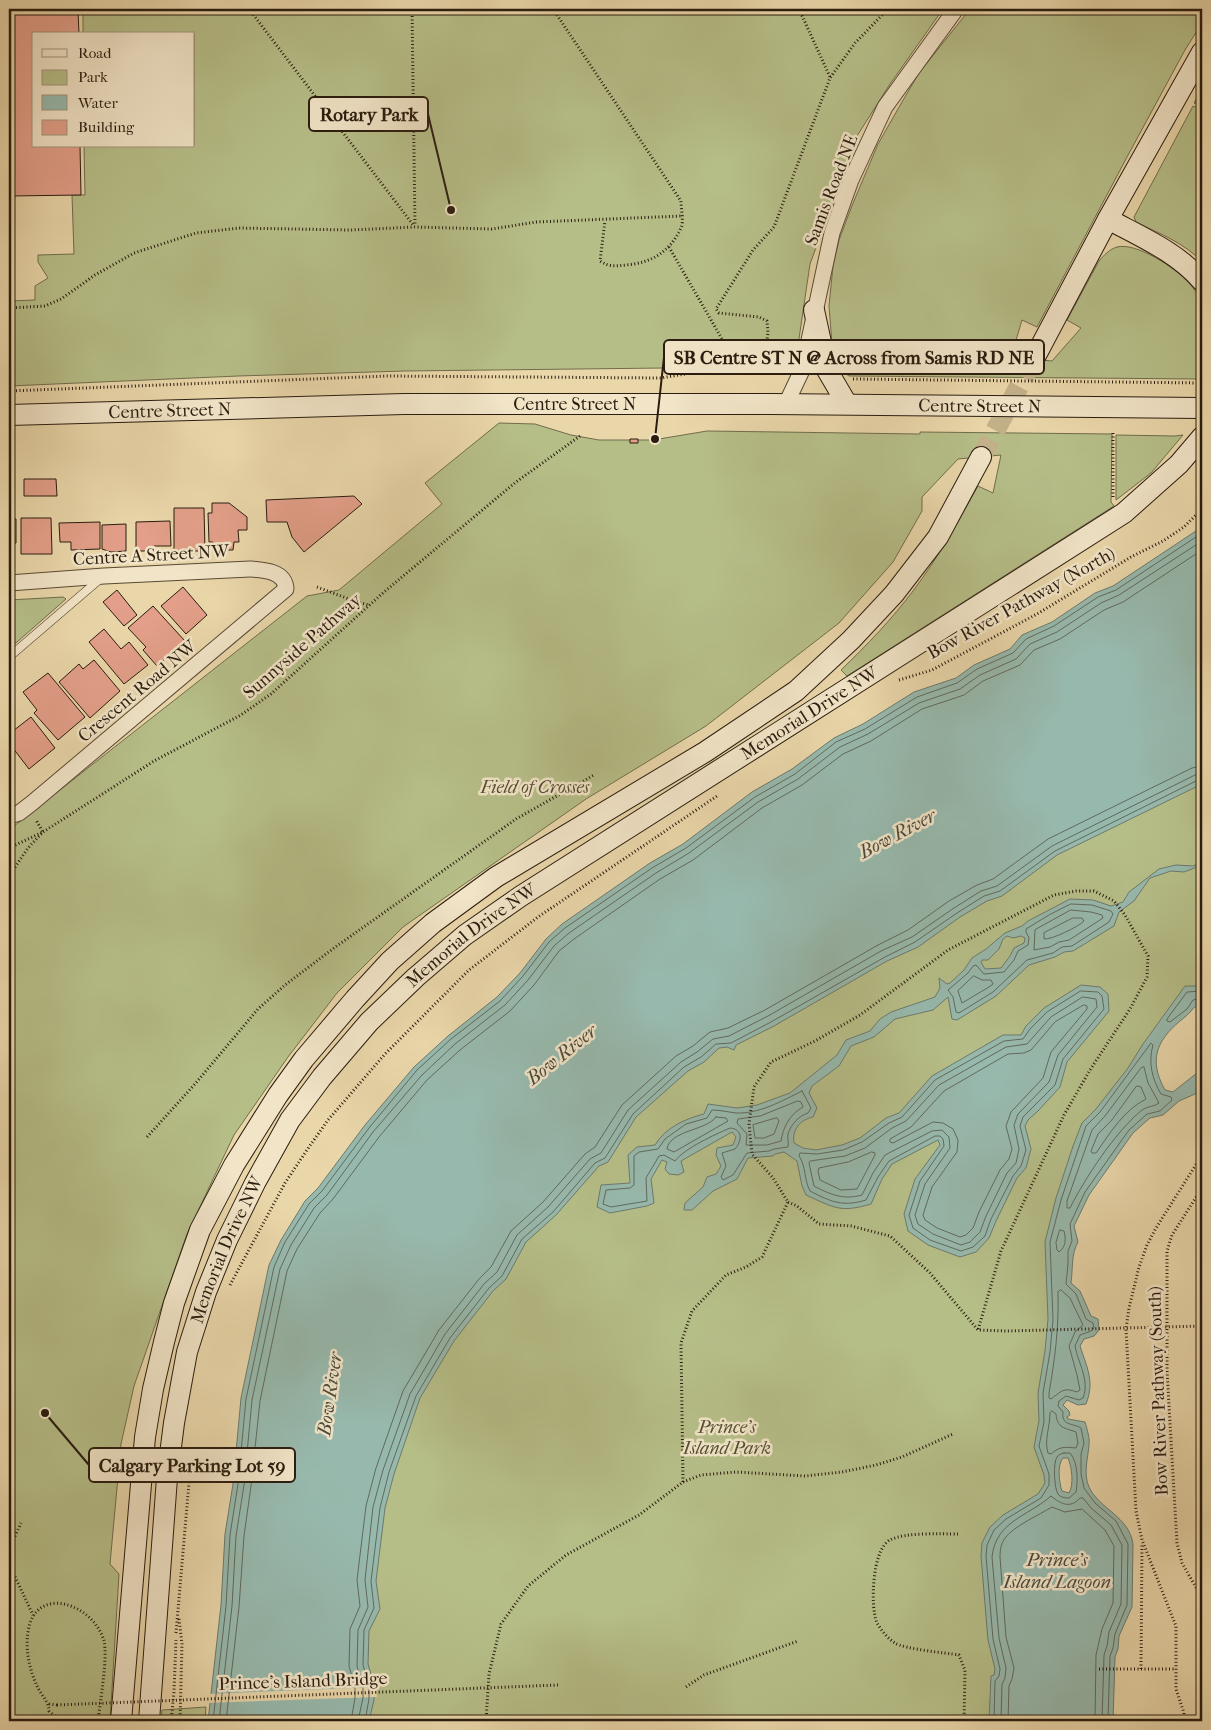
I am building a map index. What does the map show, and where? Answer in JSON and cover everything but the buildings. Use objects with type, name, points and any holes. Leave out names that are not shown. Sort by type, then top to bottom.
[{"type":"main road","points":[[1035,357],[1108,219],[1202,52]]},
{"type":"main road","points":[[1108,219],[1175,255],[1191,267],[1202,281]]},
{"type":"main road","points":[[814,310],[827,370],[848,404]]},
{"type":"main road","name":"Centre Street N","points":[[9,415],[404,404],[848,404],[1197,408]]},
{"type":"main road","name":"Memorial Drive NW","points":[[149,1721],[167,1478],[174,1423],[187,1352],[206,1292],[227,1240],[255,1183],[290,1120],[322,1077],[369,1022],[416,977],[465,935],[521,896],[1124,513],[1179,464],[1202,437]]},
{"type":"main road","name":"Memorial Drive NW","points":[[121,1721],[145,1437],[153,1389],[164,1342],[180,1287],[200,1230],[234,1165],[278,1095],[304,1059],[361,993],[390,961],[433,923],[496,877],[705,752],[796,691],[851,640],[894,594],[938,537],[981,457]]},
{"type":"street","name":"Samis Road NE","points":[[786,404],[802,368],[832,233],[851,180],[885,107],[956,9]]},
{"type":"street","name":"Centre A Street NW","points":[[9,583],[104,576],[256,569],[272,572],[282,579],[286,584],[286,589]]},
{"type":"street","name":"Crescent Road NW","points":[[9,816],[19,813],[32,803],[286,589]]},
{"type":"lane","points":[[9,657],[104,576]]},
{"type":"path","points":[[249,9],[415,227]]},
{"type":"path","points":[[412,9],[415,227]]},
{"type":"path","points":[[553,9],[681,201],[682,226],[669,247],[655,258],[639,264],[608,266],[600,261],[605,220]]},
{"type":"path","points":[[793,9],[802,15]]},
{"type":"path","points":[[799,9],[830,78]]},
{"type":"path","points":[[741,372],[766,346],[767,321],[759,317],[718,313],[716,309],[753,250],[774,227],[830,78],[855,43],[888,9]]},
{"type":"path","points":[[9,308],[45,306],[61,299],[95,275],[134,253],[196,233],[239,228],[351,230],[415,227],[492,229],[536,222],[682,216]]},
{"type":"path","points":[[669,247],[741,372]]},
{"type":"path","points":[[766,346],[792,363]]},
{"type":"path","points":[[9,391],[388,376],[661,378],[691,373],[788,370]]},
{"type":"path","points":[[849,379],[1202,383]]},
{"type":"path","points":[[1113,430],[1113,497]]},
{"type":"path","name":"Sunnyside Pathway","points":[[9,876],[28,848],[43,832],[154,761],[241,715],[271,694],[370,605],[516,482],[580,436]]},
{"type":"path","name":"Bow River Pathway (North)","points":[[896,681],[932,670],[1038,614],[1184,527],[1200,512],[1202,487]]},
{"type":"path","points":[[317,587],[370,605]]},
{"type":"path","points":[[147,1137],[258,1010],[285,985],[516,819],[594,775]]},
{"type":"path","points":[[228,1291],[285,1183],[309,1147],[328,1120],[392,1047],[469,970],[538,917],[723,792]]},
{"type":"path","points":[[9,848],[43,832]]},
{"type":"path","points":[[978,1330],[1001,1251],[1064,1115],[1090,1070],[1130,1009],[1147,977],[1148,956],[1126,915],[1114,901],[1094,891],[1076,891],[1054,895],[948,950],[860,1016],[815,1041],[771,1062],[754,1087],[749,1124],[752,1154],[774,1178],[788,1202],[798,1206],[819,1224],[851,1226],[890,1236],[930,1273],[978,1330],[1126,1329],[1202,1326]]},
{"type":"path","name":"Bow River Pathway (South)","points":[[1184,1721],[1184,1713],[1176,1689],[1176,1626],[1142,1540],[1136,1511],[1126,1329],[1133,1288],[1147,1245],[1202,1156]]},
{"type":"path","name":"Bow River Pathway (South)","points":[[1202,1188],[1172,1235],[1168,1245],[1167,1371],[1178,1552],[1182,1563],[1202,1598]]},
{"type":"path","points":[[683,1482],[681,1343],[692,1311],[726,1275],[746,1267],[762,1256],[788,1202]]},
{"type":"path","points":[[486,1721],[489,1674],[501,1624],[528,1586],[566,1555],[639,1514],[683,1482],[701,1475],[736,1472],[805,1476],[842,1472],[902,1457],[953,1434]]},
{"type":"path","points":[[171,1721],[176,1634],[192,1447]]},
{"type":"path","points":[[9,1549],[22,1523]]},
{"type":"path","points":[[958,1534],[914,1535],[890,1540],[882,1546],[877,1561],[874,1612],[877,1623],[884,1634],[896,1644],[959,1655],[965,1670],[964,1721]]},
{"type":"path","points":[[1141,1669],[1142,1540]]},
{"type":"path","points":[[9,1564],[33,1615]]},
{"type":"path","points":[[60,1721],[49,1712],[49,1704],[35,1682],[27,1650],[28,1632],[33,1615],[44,1605],[60,1603],[73,1606],[85,1613],[97,1626],[104,1643],[98,1721]]},
{"type":"path","points":[[178,1616],[182,1644],[180,1721]]},
{"type":"path","points":[[686,1687],[704,1676],[798,1641]]},
{"type":"path","points":[[1099,1669],[1176,1668]]},
{"type":"path","name":"Prince's Island Bridge","points":[[49,1704],[558,1685]]},
{"type":"green space","points":[[83,9],[943,9],[890,84],[857,136],[810,264],[796,359],[789,366],[405,371],[9,386],[9,301],[35,300],[35,286],[48,278],[38,262],[38,255],[74,254],[72,195],[85,195],[84,148],[195,148],[195,32],[83,32]]},
{"type":"green space","points":[[970,9],[1202,9],[1202,23],[1185,50],[1037,327],[1022,320],[1011,357],[1052,361],[1081,328],[1067,320],[1099,261],[1112,249],[1125,246],[1145,252],[1165,263],[1182,276],[1196,293],[1202,305],[1202,379],[849,376],[843,372],[838,359],[831,357],[832,344],[829,306],[833,266],[839,240],[851,208],[878,144],[919,73]]},
{"type":"green space","points":[[1202,88],[1202,262],[1188,249],[1136,222],[1134,217],[1193,106],[1198,108],[1199,105],[1194,103]]},
{"type":"green space","name":"Field of Crosses","points":[[499,423],[535,424],[571,435],[599,440],[653,440],[707,431],[1112,434],[1111,502],[1114,506],[847,676],[841,670],[879,632],[913,591],[939,553],[978,486],[993,493],[1001,455],[958,459],[922,497],[922,511],[893,562],[839,623],[706,726],[586,799],[403,927],[337,993],[288,1057],[234,1135],[187,1234],[134,1386],[121,1444],[110,1564],[119,1574],[110,1721],[9,1721],[9,830],[307,596],[339,590],[442,504],[425,483]]},
{"type":"green space","points":[[1116,435],[1183,435],[1151,473],[1116,500]]},
{"type":"green space","points":[[63,597],[66,599],[9,649],[9,600]]},
{"type":"green space","name":"Prince's Island Park","points":[[1202,775],[1202,998],[1173,1016],[1062,1199],[1054,1465],[1003,1721],[360,1721],[363,1639],[380,1507],[416,1393],[498,1265],[632,1113],[718,1042],[1055,851]]},
{"type":"green space","points":[[206,1707],[205,1721],[161,1721],[162,1710]]},
{"type":"water","name":"Bow River","points":[[1202,527],[1202,784],[1057,855],[1002,896],[987,901],[960,917],[918,947],[887,961],[774,1026],[736,1045],[734,1050],[727,1047],[719,1048],[704,1062],[688,1071],[636,1117],[608,1162],[599,1166],[556,1215],[526,1242],[506,1279],[493,1291],[454,1341],[420,1398],[394,1474],[385,1508],[376,1581],[380,1609],[369,1631],[368,1664],[374,1685],[374,1700],[369,1721],[208,1721],[221,1605],[225,1534],[233,1484],[241,1398],[269,1265],[281,1240],[305,1201],[318,1188],[365,1125],[414,1067],[448,1036],[497,997],[520,973],[546,939],[562,924],[650,863],[683,844],[752,792],[792,769],[834,738],[863,724],[914,692],[956,678],[974,665],[1010,649],[1022,635],[1052,622],[1095,593],[1113,586]]},
{"type":"water","points":[[1202,862],[1202,865],[1184,872],[1171,871],[1150,878],[1134,901],[1119,912],[1114,926],[1073,951],[1064,952],[1055,957],[1029,965],[996,996],[957,1020],[952,1019],[948,997],[933,1010],[895,1019],[874,1037],[851,1046],[839,1066],[812,1086],[809,1093],[817,1108],[813,1117],[804,1120],[796,1129],[794,1143],[803,1148],[816,1150],[842,1145],[860,1138],[886,1118],[899,1113],[932,1076],[1003,1035],[1021,1035],[1026,1026],[1044,1008],[1081,985],[1100,987],[1108,994],[1109,1011],[1067,1062],[1060,1087],[1028,1120],[1025,1126],[1031,1149],[1026,1168],[1017,1178],[989,1238],[976,1252],[960,1257],[928,1245],[908,1231],[904,1214],[915,1179],[940,1145],[938,1140],[892,1164],[882,1179],[871,1204],[860,1207],[838,1208],[806,1195],[802,1186],[797,1161],[784,1152],[773,1156],[748,1158],[737,1179],[713,1191],[692,1210],[684,1210],[685,1203],[703,1187],[707,1177],[716,1174],[721,1166],[716,1155],[717,1148],[733,1145],[736,1137],[732,1132],[681,1161],[684,1172],[678,1175],[669,1174],[665,1169],[667,1162],[662,1160],[651,1179],[654,1203],[610,1213],[597,1207],[601,1185],[630,1183],[628,1155],[637,1147],[655,1145],[665,1133],[676,1125],[704,1114],[708,1104],[737,1108],[757,1105],[790,1093],[837,1055],[846,1040],[870,1031],[880,1019],[891,1012],[935,997],[940,988],[939,978],[947,984],[950,983],[964,970],[972,958],[1005,933],[1022,926],[1070,899],[1093,900],[1111,906],[1123,902],[1129,892],[1159,869],[1176,865],[1193,866]],"holes":[[[1007,936],[1013,938],[1021,936],[1025,938],[1024,943],[1014,948],[1001,968],[985,969],[981,962],[982,960],[988,960],[999,949],[1003,939]]]},
{"type":"water","name":"Prince's Island Lagoon","points":[[1185,986],[1202,986],[1202,1002],[1168,1033],[1158,1049],[1156,1058],[1160,1079],[1165,1090],[1173,1092],[1202,1069],[1202,1091],[1179,1101],[1163,1115],[1150,1118],[1133,1133],[1089,1195],[1074,1226],[1078,1242],[1073,1257],[1071,1283],[1080,1291],[1091,1316],[1098,1319],[1099,1330],[1094,1336],[1084,1339],[1080,1346],[1090,1381],[1089,1396],[1086,1404],[1078,1405],[1067,1400],[1063,1405],[1069,1411],[1068,1419],[1085,1422],[1089,1439],[1086,1471],[1089,1487],[1094,1495],[1126,1526],[1133,1544],[1132,1607],[1119,1636],[1115,1657],[1113,1721],[989,1721],[991,1676],[994,1675],[995,1669],[988,1640],[981,1556],[982,1543],[990,1527],[1003,1515],[1038,1494],[1045,1483],[1034,1447],[1039,1421],[1038,1393],[1048,1319],[1045,1242],[1056,1198],[1082,1123],[1096,1109],[1128,1068]],"holes":[[[1063,1458],[1068,1458],[1072,1476],[1072,1485],[1069,1493],[1062,1491],[1059,1474],[1061,1461]]]},
{"type":"pier","points":[[376,1687],[377,1697],[207,1703],[208,1694]]},
{"type":"tunnel","points":[[981,457],[1035,357]]},
{"type":"place","name":"Rotary Park","points":[[451,210]]},
{"type":"place","name":"SB Centre ST N @ Across from Samis RD NE","points":[[655,439]]},
{"type":"place","name":"Calgary Parking Lot 59","points":[[45,1413]]}]
